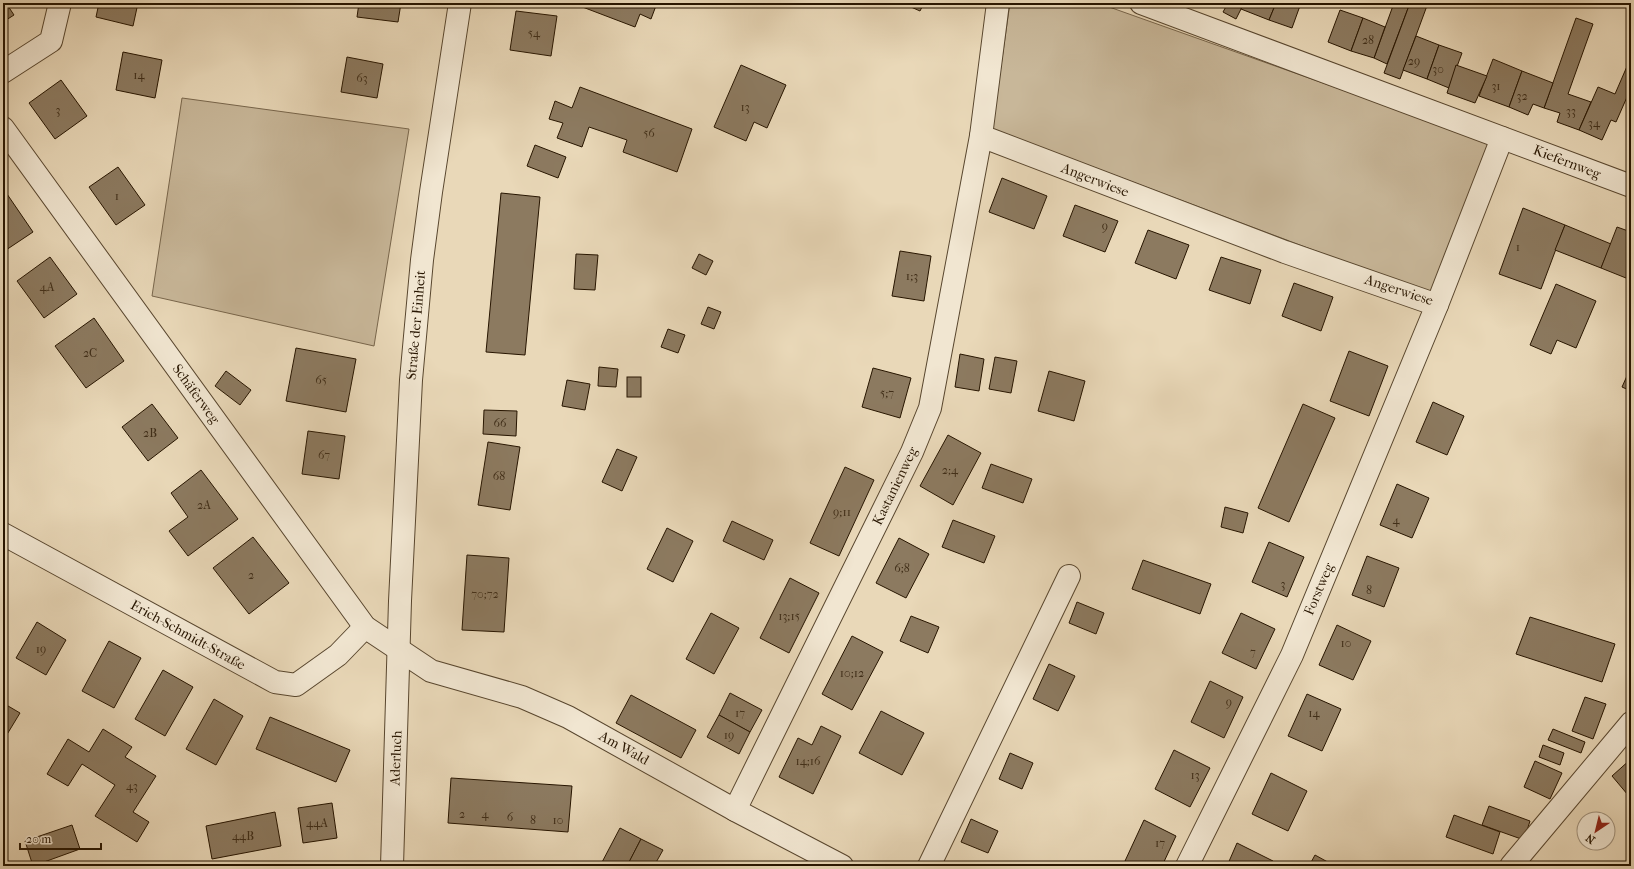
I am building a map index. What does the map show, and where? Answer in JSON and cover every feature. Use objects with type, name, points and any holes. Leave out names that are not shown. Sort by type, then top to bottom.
[{"type":"street","points":[[3,72],[51,41],[60,3]]},
{"type":"street","name":"Straße der Einheit","points":[[399,650],[400,601],[414,343],[422,260],[431,192],[460,3]]},
{"type":"street","points":[[981,136],[998,3]]},
{"type":"street","points":[[1141,3],[1502,138]]},
{"type":"street","name":"Schäferweg","points":[[3,128],[365,627],[399,650]]},
{"type":"street","name":"Angerwiese","points":[[981,136],[1285,252],[1437,305],[1502,138]]},
{"type":"street","name":"Kastanienweg","points":[[735,810],[912,452],[930,408],[981,136]]},
{"type":"street","name":"Kiefernweg","points":[[1502,138],[1631,186]]},
{"type":"street","name":"Forstweg","points":[[1187,866],[1292,655],[1437,305]]},
{"type":"street","name":"Erich-Schmidt-Straße","points":[[3,534],[274,682],[296,685],[338,655],[365,627]]},
{"type":"street","points":[[929,866],[1069,576]]},
{"type":"street","name":"Am Wald","points":[[399,650],[431,671],[522,697],[568,717],[735,810],[842,866]]},
{"type":"street","name":"Aderluch","points":[[392,866],[399,650]]},
{"type":"street","points":[[1511,866],[1631,724]]},
{"type":"shaded area","points":[[1010,3],[1098,3],[1489,142],[1430,294],[992,129]]},
{"type":"shaded area","points":[[182,98],[409,129],[374,346],[152,296]]},
{"type":"building","points":[[3,3],[6,3],[14,15],[3,22]]},
{"type":"building","points":[[99,3],[138,3],[133,26],[96,17]]},
{"type":"building","points":[[359,3],[401,3],[398,22],[357,17]]},
{"type":"building","points":[[572,3],[657,3],[651,19],[640,14],[635,27]]},
{"type":"building","points":[[902,3],[924,3],[920,11]]},
{"type":"building","points":[[1228,3],[1244,3],[1236,19],[1223,12]]},
{"type":"building","points":[[1244,3],[1276,3],[1269,20],[1241,9]]},
{"type":"building","points":[[1276,3],[1301,3],[1292,28],[1269,20]]},
{"type":"building","points":[[1394,3],[1410,3],[1387,64],[1374,58]]},
{"type":"building","points":[[1410,3],[1428,3],[1400,79],[1384,73]]},
{"type":"building","points":[[1340,10],[1363,18],[1351,51],[1328,42]]},
{"type":"building","points":[[516,11],[557,16],[551,56],[510,50]]},
{"type":"building","points":[[1363,18],[1385,27],[1374,58],[1351,51]]},
{"type":"building","points":[[1576,18],[1593,24],[1568,94],[1591,102],[1579,130],[1557,122],[1560,113],[1544,108]]},
{"type":"building","points":[[1416,36],[1439,45],[1427,79],[1403,70]]},
{"type":"building","points":[[1439,45],[1462,53],[1449,88],[1427,79]]},
{"type":"building","points":[[123,52],[162,60],[155,98],[116,90]]},
{"type":"building","points":[[347,57],[383,64],[377,98],[341,92]]},
{"type":"building","points":[[1493,59],[1522,71],[1509,107],[1479,96]]},
{"type":"building","points":[[1628,64],[1631,65],[1631,88],[1616,122],[1611,120],[1602,140],[1579,130],[1598,87],[1615,94]]},
{"type":"building","points":[[741,65],[786,85],[767,128],[754,122],[746,141],[714,127]]},
{"type":"building","points":[[1456,65],[1487,76],[1475,103],[1447,93]]},
{"type":"building","points":[[1522,71],[1553,83],[1544,108],[1533,104],[1528,115],[1509,107]]},
{"type":"building","points":[[61,80],[87,116],[55,139],[29,103]]},
{"type":"building","points":[[580,87],[692,129],[677,172],[623,152],[627,140],[589,127],[582,147],[557,138],[563,123],[549,119],[555,101],[572,108]]},
{"type":"building","points":[[535,145],[566,157],[558,178],[527,166]]},
{"type":"building","points":[[118,167],[145,205],[116,225],[89,187]]},
{"type":"building","points":[[1002,178],[1047,196],[1034,229],[989,212]]},
{"type":"building","points":[[501,193],[540,197],[525,355],[486,352]]},
{"type":"building","points":[[7,194],[33,232],[3,252],[3,197]]},
{"type":"building","points":[[1075,205],[1118,221],[1105,252],[1063,236]]},
{"type":"building","points":[[1523,208],[1565,225],[1541,289],[1499,274]]},
{"type":"building","points":[[1565,225],[1611,244],[1601,268],[1555,250]]},
{"type":"building","points":[[1617,227],[1631,232],[1631,280],[1601,268]]},
{"type":"building","points":[[1148,230],[1189,245],[1176,279],[1135,263]]},
{"type":"building","points":[[900,251],[931,256],[924,301],[892,296]]},
{"type":"building","points":[[576,254],[598,255],[595,290],[574,289]]},
{"type":"building","points":[[699,254],[713,261],[706,275],[692,268]]},
{"type":"building","points":[[50,257],[77,294],[44,318],[17,281]]},
{"type":"building","points":[[1221,257],[1261,270],[1250,304],[1209,290]]},
{"type":"building","points":[[1294,283],[1333,297],[1321,331],[1282,316]]},
{"type":"building","points":[[1556,284],[1596,301],[1576,348],[1557,340],[1551,354],[1530,345]]},
{"type":"building","points":[[708,307],[721,312],[714,329],[701,324]]},
{"type":"building","points":[[94,318],[124,361],[86,388],[55,346]]},
{"type":"building","points":[[668,329],[685,335],[678,353],[661,347]]},
{"type":"building","points":[[296,348],[356,359],[346,412],[286,401]]},
{"type":"building","points":[[1349,351],[1388,366],[1369,416],[1330,401]]},
{"type":"building","points":[[960,354],[984,359],[979,391],[955,387]]},
{"type":"building","points":[[995,357],[1017,361],[1011,393],[989,389]]},
{"type":"building","points":[[599,367],[618,369],[616,387],[598,386]]},
{"type":"building","points":[[1631,367],[1631,391],[1622,387]]},
{"type":"building","points":[[873,368],[911,378],[900,418],[862,407]]},
{"type":"building","points":[[226,371],[251,390],[240,405],[215,386]]},
{"type":"building","points":[[1049,371],[1085,381],[1074,421],[1038,411]]},
{"type":"building","points":[[627,377],[641,377],[641,397],[627,397]]},
{"type":"building","points":[[567,380],[590,384],[585,410],[562,406]]},
{"type":"building","points":[[1433,402],[1464,416],[1447,455],[1416,442]]},
{"type":"building","points":[[152,404],[178,438],[148,461],[122,427]]},
{"type":"building","points":[[1303,404],[1335,418],[1289,522],[1258,508]]},
{"type":"building","points":[[484,410],[517,411],[516,436],[483,434]]},
{"type":"building","points":[[308,431],[345,436],[339,479],[302,474]]},
{"type":"building","points":[[948,435],[981,453],[953,505],[920,486]]},
{"type":"building","points":[[488,442],[520,447],[510,510],[478,505]]},
{"type":"building","points":[[617,449],[637,457],[622,491],[602,482]]},
{"type":"building","points":[[991,464],[1032,479],[1023,503],[982,488]]},
{"type":"building","points":[[845,467],[874,480],[839,556],[810,543]]},
{"type":"building","points":[[201,470],[238,519],[188,556],[169,531],[188,517],[171,493]]},
{"type":"building","points":[[1397,484],[1429,498],[1412,538],[1380,525]]},
{"type":"building","points":[[1225,507],[1248,513],[1243,533],[1221,527]]},
{"type":"building","points":[[953,520],[995,536],[984,563],[942,547]]},
{"type":"building","points":[[732,521],[773,540],[764,560],[723,541]]},
{"type":"building","points":[[667,528],[693,541],[673,582],[647,569]]},
{"type":"building","points":[[253,537],[289,583],[249,614],[213,568]]},
{"type":"building","points":[[899,538],[929,554],[906,598],[876,583]]},
{"type":"building","points":[[1269,542],[1304,557],[1287,597],[1252,582]]},
{"type":"building","points":[[467,555],[509,558],[504,632],[462,630]]},
{"type":"building","points":[[1367,556],[1399,568],[1384,607],[1352,595]]},
{"type":"building","points":[[1143,560],[1211,584],[1200,614],[1132,589]]},
{"type":"building","points":[[790,578],[819,593],[789,653],[760,638]]},
{"type":"building","points":[[1077,602],[1104,613],[1096,634],[1069,623]]},
{"type":"building","points":[[711,613],[739,628],[714,674],[686,659]]},
{"type":"building","points":[[1241,613],[1275,629],[1256,669],[1222,653]]},
{"type":"building","points":[[911,616],[939,627],[928,653],[900,641]]},
{"type":"building","points":[[1530,617],[1615,644],[1602,682],[1516,654]]},
{"type":"building","points":[[37,622],[66,640],[46,675],[16,658]]},
{"type":"building","points":[[1337,625],[1371,641],[1353,680],[1319,665]]},
{"type":"building","points":[[852,636],[883,652],[852,710],[822,694]]},
{"type":"building","points":[[109,641],[141,658],[114,708],[82,691]]},
{"type":"building","points":[[1049,664],[1075,676],[1058,711],[1033,699]]},
{"type":"building","points":[[163,670],[193,687],[165,736],[135,719]]},
{"type":"building","points":[[1210,681],[1243,697],[1224,738],[1191,722]]},
{"type":"building","points":[[730,693],[762,710],[750,732],[719,715]]},
{"type":"building","points":[[1307,694],[1341,709],[1322,751],[1288,736]]},
{"type":"building","points":[[631,695],[696,730],[681,758],[616,723]]},
{"type":"building","points":[[1585,697],[1606,704],[1593,739],[1572,731]]},
{"type":"building","points":[[214,699],[243,716],[216,765],[186,749]]},
{"type":"building","points":[[3,703],[20,713],[3,741]]},
{"type":"building","points":[[881,711],[924,733],[902,775],[859,753]]},
{"type":"building","points":[[719,715],[750,732],[739,754],[707,737]]},
{"type":"building","points":[[270,717],[350,750],[336,782],[256,749]]},
{"type":"building","points":[[821,726],[841,736],[813,794],[779,777],[798,738],[812,745]]},
{"type":"building","points":[[103,729],[132,747],[125,757],[156,776],[133,812],[149,822],[137,842],[95,816],[115,785],[82,764],[68,786],[47,774],[68,739],[89,752]]},
{"type":"building","points":[[1553,729],[1585,742],[1581,753],[1548,740]]},
{"type":"building","points":[[1543,745],[1564,753],[1560,765],[1539,757]]},
{"type":"building","points":[[1174,750],[1210,768],[1190,807],[1155,789]]},
{"type":"building","points":[[1010,753],[1033,763],[1022,789],[999,779]]},
{"type":"building","points":[[1631,759],[1631,792],[1628,795],[1612,776]]},
{"type":"building","points":[[1535,761],[1562,773],[1550,799],[1524,787]]},
{"type":"building","points":[[1271,773],[1307,791],[1288,831],[1252,814]]},
{"type":"building","points":[[451,778],[572,786],[568,832],[448,823]]},
{"type":"building","points":[[332,803],[337,838],[303,843],[298,808]]},
{"type":"building","points":[[1489,806],[1530,821],[1524,840],[1482,825]]},
{"type":"building","points":[[275,812],[281,846],[212,859],[206,826]]},
{"type":"building","points":[[1454,815],[1500,832],[1493,854],[1446,837]]},
{"type":"building","points":[[971,819],[998,831],[988,853],[961,842]]},
{"type":"building","points":[[1144,820],[1176,836],[1162,866],[1135,866],[1125,861]]},
{"type":"building","points":[[72,825],[80,849],[33,866],[25,841]]},
{"type":"building","points":[[620,828],[641,839],[627,866],[600,866]]},
{"type":"building","points":[[641,839],[663,850],[654,866],[627,866]]},
{"type":"building","points":[[1237,843],[1273,861],[1271,866],[1227,866]]},
{"type":"building","points":[[1315,855],[1335,866],[1309,866]]}]
